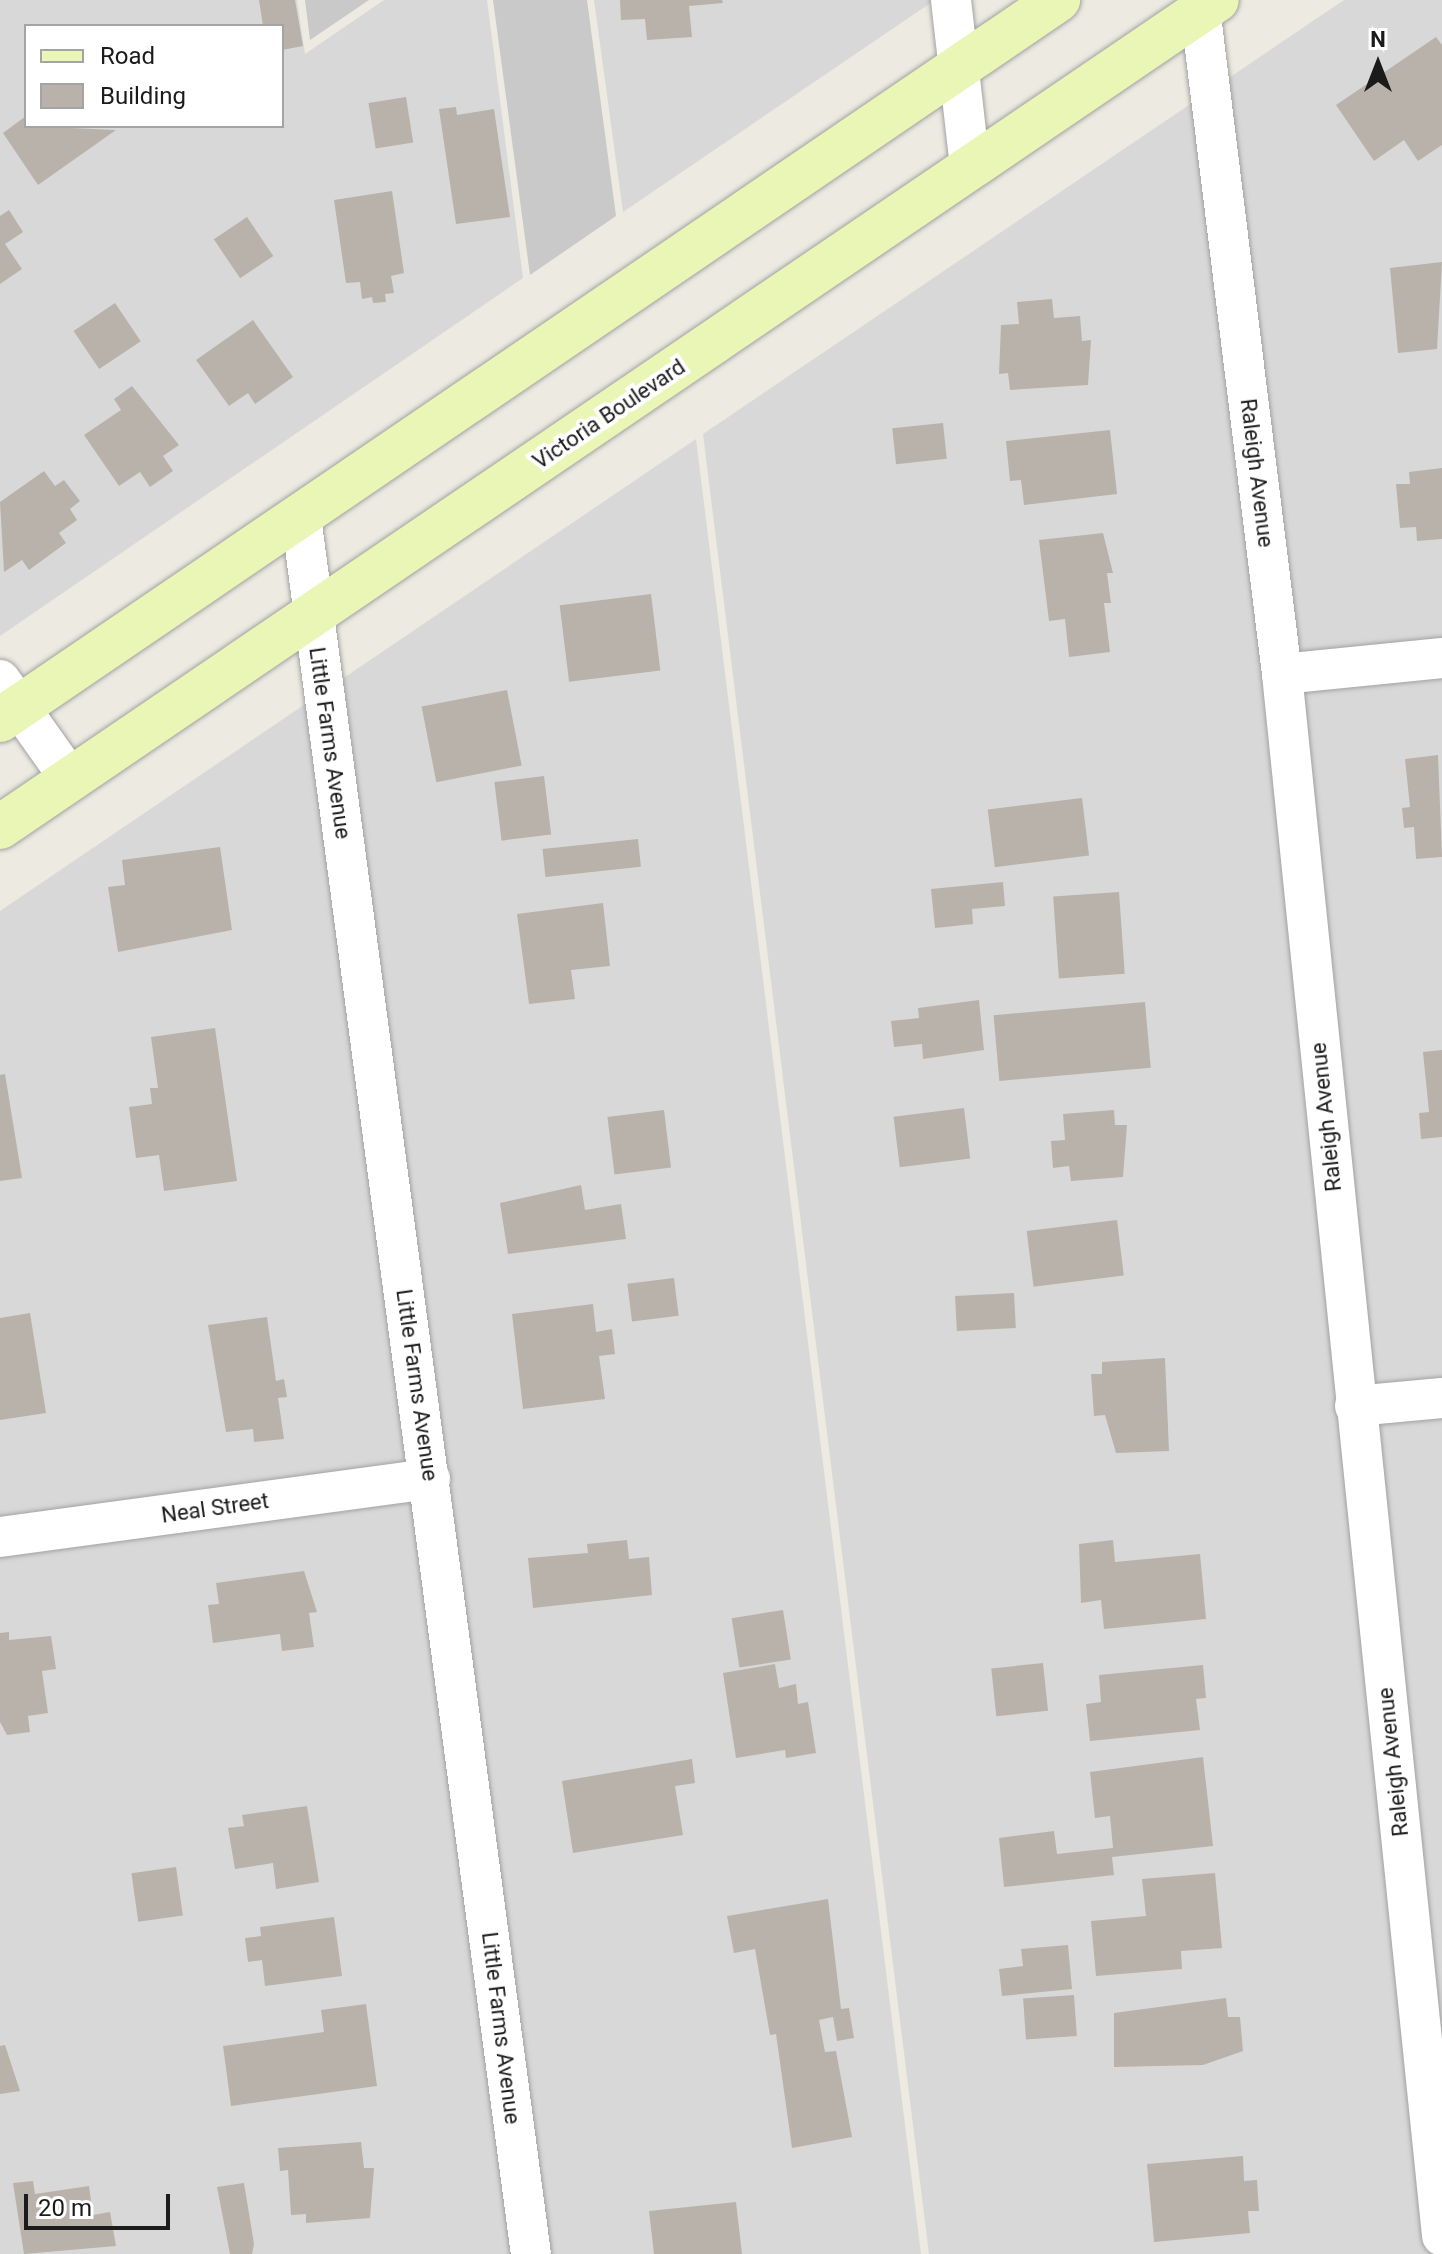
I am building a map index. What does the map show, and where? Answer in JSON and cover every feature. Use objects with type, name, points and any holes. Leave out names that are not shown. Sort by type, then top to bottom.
[{"type":"main road","points":[[6,703],[301,517],[1058,0]]},
{"type":"main road","name":"Victoria Boulevard","points":[[0,827],[313,617],[1205,4]]},
{"type":"street","points":[[951,0],[970,168]]},
{"type":"street","name":"Raleigh Avenue","points":[[1205,4],[1282,674],[1355,1406],[1434,2077],[1442,2236]]},
{"type":"street","name":"Little Farms Avenue","points":[[301,517],[531,2254]]},
{"type":"street","points":[[1282,674],[1442,658]]},
{"type":"street","points":[[6,703],[71,780]]},
{"type":"street","points":[[1355,1406],[1442,1398]]},
{"type":"street","name":"Neal Street","points":[[0,1537],[430,1479]]},
{"type":"shaded area","points":[[0,0],[297,0],[305,54],[384,0],[487,0],[523,278],[0,636]]},
{"type":"shaded area","points":[[305,0],[369,0],[310,40]]},
{"type":"shaded area","points":[[493,0],[587,0],[616,216],[530,275]]},
{"type":"shaded area","points":[[594,0],[935,0],[623,212]]},
{"type":"shaded area","points":[[1344,0],[1442,0],[1442,2254],[929,2254],[703,434]]},
{"type":"shaded area","points":[[696,439],[921,2254],[0,2254],[0,911]]},
{"type":"building","points":[[259,0],[295,0],[303,46],[284,50],[284,24],[263,24]]},
{"type":"building","points":[[620,0],[722,0],[723,3],[689,6],[692,37],[647,40],[645,19],[621,20]]},
{"type":"building","points":[[1436,37],[1442,45],[1442,145],[1418,161],[1404,140],[1374,161],[1336,105]]},
{"type":"building","points":[[406,97],[413,142],[376,148],[368,103]]},
{"type":"building","points":[[456,107],[457,115],[494,109],[510,217],[456,224],[439,109]]},
{"type":"building","points":[[24,117],[24,128],[116,130],[38,185],[3,133]]},
{"type":"building","points":[[392,191],[404,273],[391,276],[394,293],[385,294],[386,302],[373,303],[372,297],[362,299],[360,282],[346,283],[334,200]]},
{"type":"building","points":[[9,210],[23,232],[5,244],[22,269],[0,284],[0,216]]},
{"type":"building","points":[[247,217],[273,256],[240,278],[214,239]]},
{"type":"building","points":[[1442,262],[1437,349],[1398,353],[1390,268]]},
{"type":"building","points":[[1052,299],[1054,318],[1080,316],[1082,341],[1091,340],[1088,385],[1010,390],[1008,373],[999,374],[1001,325],[1019,324],[1017,302]]},
{"type":"building","points":[[115,303],[141,341],[99,369],[74,331]]},
{"type":"building","points":[[253,320],[293,377],[255,404],[248,393],[229,406],[196,360]]},
{"type":"building","points":[[132,386],[179,445],[163,456],[173,471],[150,487],[140,472],[119,486],[84,435],[121,410],[114,399]]},
{"type":"building","points":[[943,423],[947,459],[896,464],[892,428]]},
{"type":"building","points":[[1110,430],[1117,494],[1024,505],[1021,480],[1010,481],[1006,441]]},
{"type":"building","points":[[1442,468],[1442,539],[1417,541],[1416,527],[1400,528],[1396,484],[1410,484],[1409,472]]},
{"type":"building","points":[[44,471],[55,486],[64,480],[80,501],[70,509],[77,520],[59,533],[66,543],[29,570],[22,560],[4,572],[0,502]]},
{"type":"building","points":[[1103,533],[1113,573],[1107,573],[1111,603],[1104,603],[1110,652],[1069,657],[1065,619],[1049,621],[1039,540]]},
{"type":"building","points":[[651,594],[660,670],[569,682],[560,605]]},
{"type":"building","points":[[507,690],[522,766],[436,782],[422,707]]},
{"type":"building","points":[[1438,755],[1442,857],[1416,859],[1414,827],[1404,828],[1402,808],[1410,807],[1405,759]]},
{"type":"building","points":[[544,776],[551,835],[502,841],[494,782]]},
{"type":"building","points":[[1082,798],[1089,856],[995,867],[988,810]]},
{"type":"building","points":[[638,839],[641,867],[545,877],[543,849]]},
{"type":"building","points":[[220,847],[232,930],[118,952],[108,887],[125,885],[122,860]]},
{"type":"building","points":[[1003,882],[1005,906],[972,909],[973,924],[935,928],[931,889]]},
{"type":"building","points":[[1119,892],[1125,974],[1059,978],[1053,897]]},
{"type":"building","points":[[603,903],[610,966],[571,970],[575,999],[529,1004],[517,914]]},
{"type":"building","points":[[979,1000],[984,1050],[923,1059],[922,1044],[894,1047],[891,1021],[919,1018],[918,1008]]},
{"type":"building","points":[[1145,1002],[1151,1068],[999,1081],[994,1015]]},
{"type":"building","points":[[215,1028],[237,1181],[164,1191],[159,1155],[136,1158],[129,1107],[152,1104],[150,1088],[158,1088],[151,1037]]},
{"type":"building","points":[[1442,1050],[1442,1137],[1421,1139],[1419,1113],[1429,1112],[1423,1052]]},
{"type":"building","points":[[5,1074],[22,1178],[0,1181],[0,1075]]},
{"type":"building","points":[[964,1108],[970,1159],[900,1167],[894,1117]]},
{"type":"building","points":[[664,1110],[671,1168],[614,1175],[607,1117]]},
{"type":"building","points":[[1114,1110],[1115,1125],[1127,1125],[1123,1177],[1071,1181],[1069,1166],[1053,1168],[1051,1141],[1065,1140],[1063,1114]]},
{"type":"building","points":[[581,1185],[585,1210],[621,1204],[626,1239],[508,1254],[500,1203]]},
{"type":"building","points":[[1117,1220],[1124,1276],[1034,1287],[1027,1231]]},
{"type":"building","points":[[674,1278],[679,1316],[632,1321],[627,1284]]},
{"type":"building","points":[[1014,1293],[1016,1328],[957,1331],[955,1296]]},
{"type":"building","points":[[593,1304],[596,1332],[612,1329],[615,1354],[599,1356],[605,1399],[523,1409],[512,1314]]},
{"type":"building","points":[[30,1313],[46,1413],[0,1420],[0,1318]]},
{"type":"building","points":[[267,1317],[276,1381],[284,1379],[287,1397],[278,1398],[284,1439],[254,1442],[253,1429],[226,1432],[208,1325]]},
{"type":"building","points":[[1165,1358],[1169,1451],[1116,1453],[1105,1415],[1094,1416],[1091,1374],[1102,1374],[1102,1362]]},
{"type":"building","points":[[627,1540],[629,1559],[649,1557],[652,1595],[533,1608],[528,1558],[588,1553],[587,1544]]},
{"type":"building","points":[[1113,1540],[1115,1562],[1200,1554],[1206,1619],[1104,1629],[1101,1600],[1081,1603],[1079,1544]]},
{"type":"building","points":[[304,1571],[317,1612],[309,1613],[314,1647],[282,1651],[280,1634],[213,1643],[208,1605],[219,1604],[216,1583]]},
{"type":"building","points":[[783,1610],[791,1659],[739,1668],[732,1618]]},
{"type":"building","points":[[9,1632],[9,1640],[51,1636],[56,1669],[42,1671],[48,1713],[28,1716],[30,1732],[7,1735],[0,1722],[0,1633]]},
{"type":"building","points":[[1043,1663],[1048,1711],[996,1716],[991,1668]]},
{"type":"building","points":[[775,1664],[779,1688],[796,1684],[798,1704],[808,1702],[816,1753],[786,1758],[785,1750],[736,1758],[723,1673]]},
{"type":"building","points":[[1203,1665],[1206,1698],[1196,1699],[1200,1730],[1090,1741],[1086,1704],[1101,1702],[1099,1675]]},
{"type":"building","points":[[1203,1757],[1213,1846],[1112,1857],[1114,1875],[1004,1887],[999,1838],[1054,1831],[1057,1854],[1113,1848],[1110,1816],[1095,1818],[1090,1772]]},
{"type":"building","points":[[692,1759],[695,1783],[675,1786],[683,1835],[573,1853],[562,1781]]},
{"type":"building","points":[[307,1806],[319,1882],[276,1889],[273,1863],[235,1869],[228,1828],[244,1826],[242,1815]]},
{"type":"building","points":[[176,1867],[183,1916],[138,1922],[131,1873]]},
{"type":"building","points":[[1215,1873],[1222,1948],[1181,1951],[1182,1969],[1096,1976],[1091,1921],[1146,1916],[1142,1879]]},
{"type":"building","points":[[828,1899],[841,2009],[849,2008],[854,2038],[837,2041],[833,2017],[819,2020],[825,2052],[836,2051],[852,2137],[792,2148],[776,2034],[770,2035],[755,1949],[734,1953],[727,1916]]},
{"type":"building","points":[[334,1917],[342,1976],[265,1986],[262,1960],[248,1962],[245,1938],[261,1936],[260,1927]]},
{"type":"building","points":[[1068,1945],[1072,1989],[1002,1996],[999,1969],[1023,1966],[1021,1949]]},
{"type":"building","points":[[1074,1995],[1077,2036],[1026,2039],[1023,1999]]},
{"type":"building","points":[[1226,1998],[1228,2017],[1240,2017],[1243,2051],[1203,2065],[1114,2067],[1114,2013]]},
{"type":"building","points":[[366,2004],[377,2086],[231,2106],[223,2046],[324,2032],[321,2010]]},
{"type":"building","points":[[5,2045],[20,2091],[0,2094],[0,2046]]},
{"type":"building","points":[[361,2142],[364,2168],[374,2168],[370,2218],[306,2223],[306,2214],[291,2215],[288,2170],[280,2171],[278,2148]]},
{"type":"building","points":[[1243,2156],[1244,2181],[1257,2180],[1259,2211],[1248,2211],[1250,2233],[1154,2242],[1147,2164]]},
{"type":"building","points":[[33,2181],[35,2194],[89,2186],[93,2215],[110,2212],[116,2246],[24,2254],[13,2183]]},
{"type":"building","points":[[244,2183],[254,2244],[252,2254],[230,2254],[217,2187]]},
{"type":"building","points":[[736,2202],[742,2254],[654,2254],[649,2211]]}]
